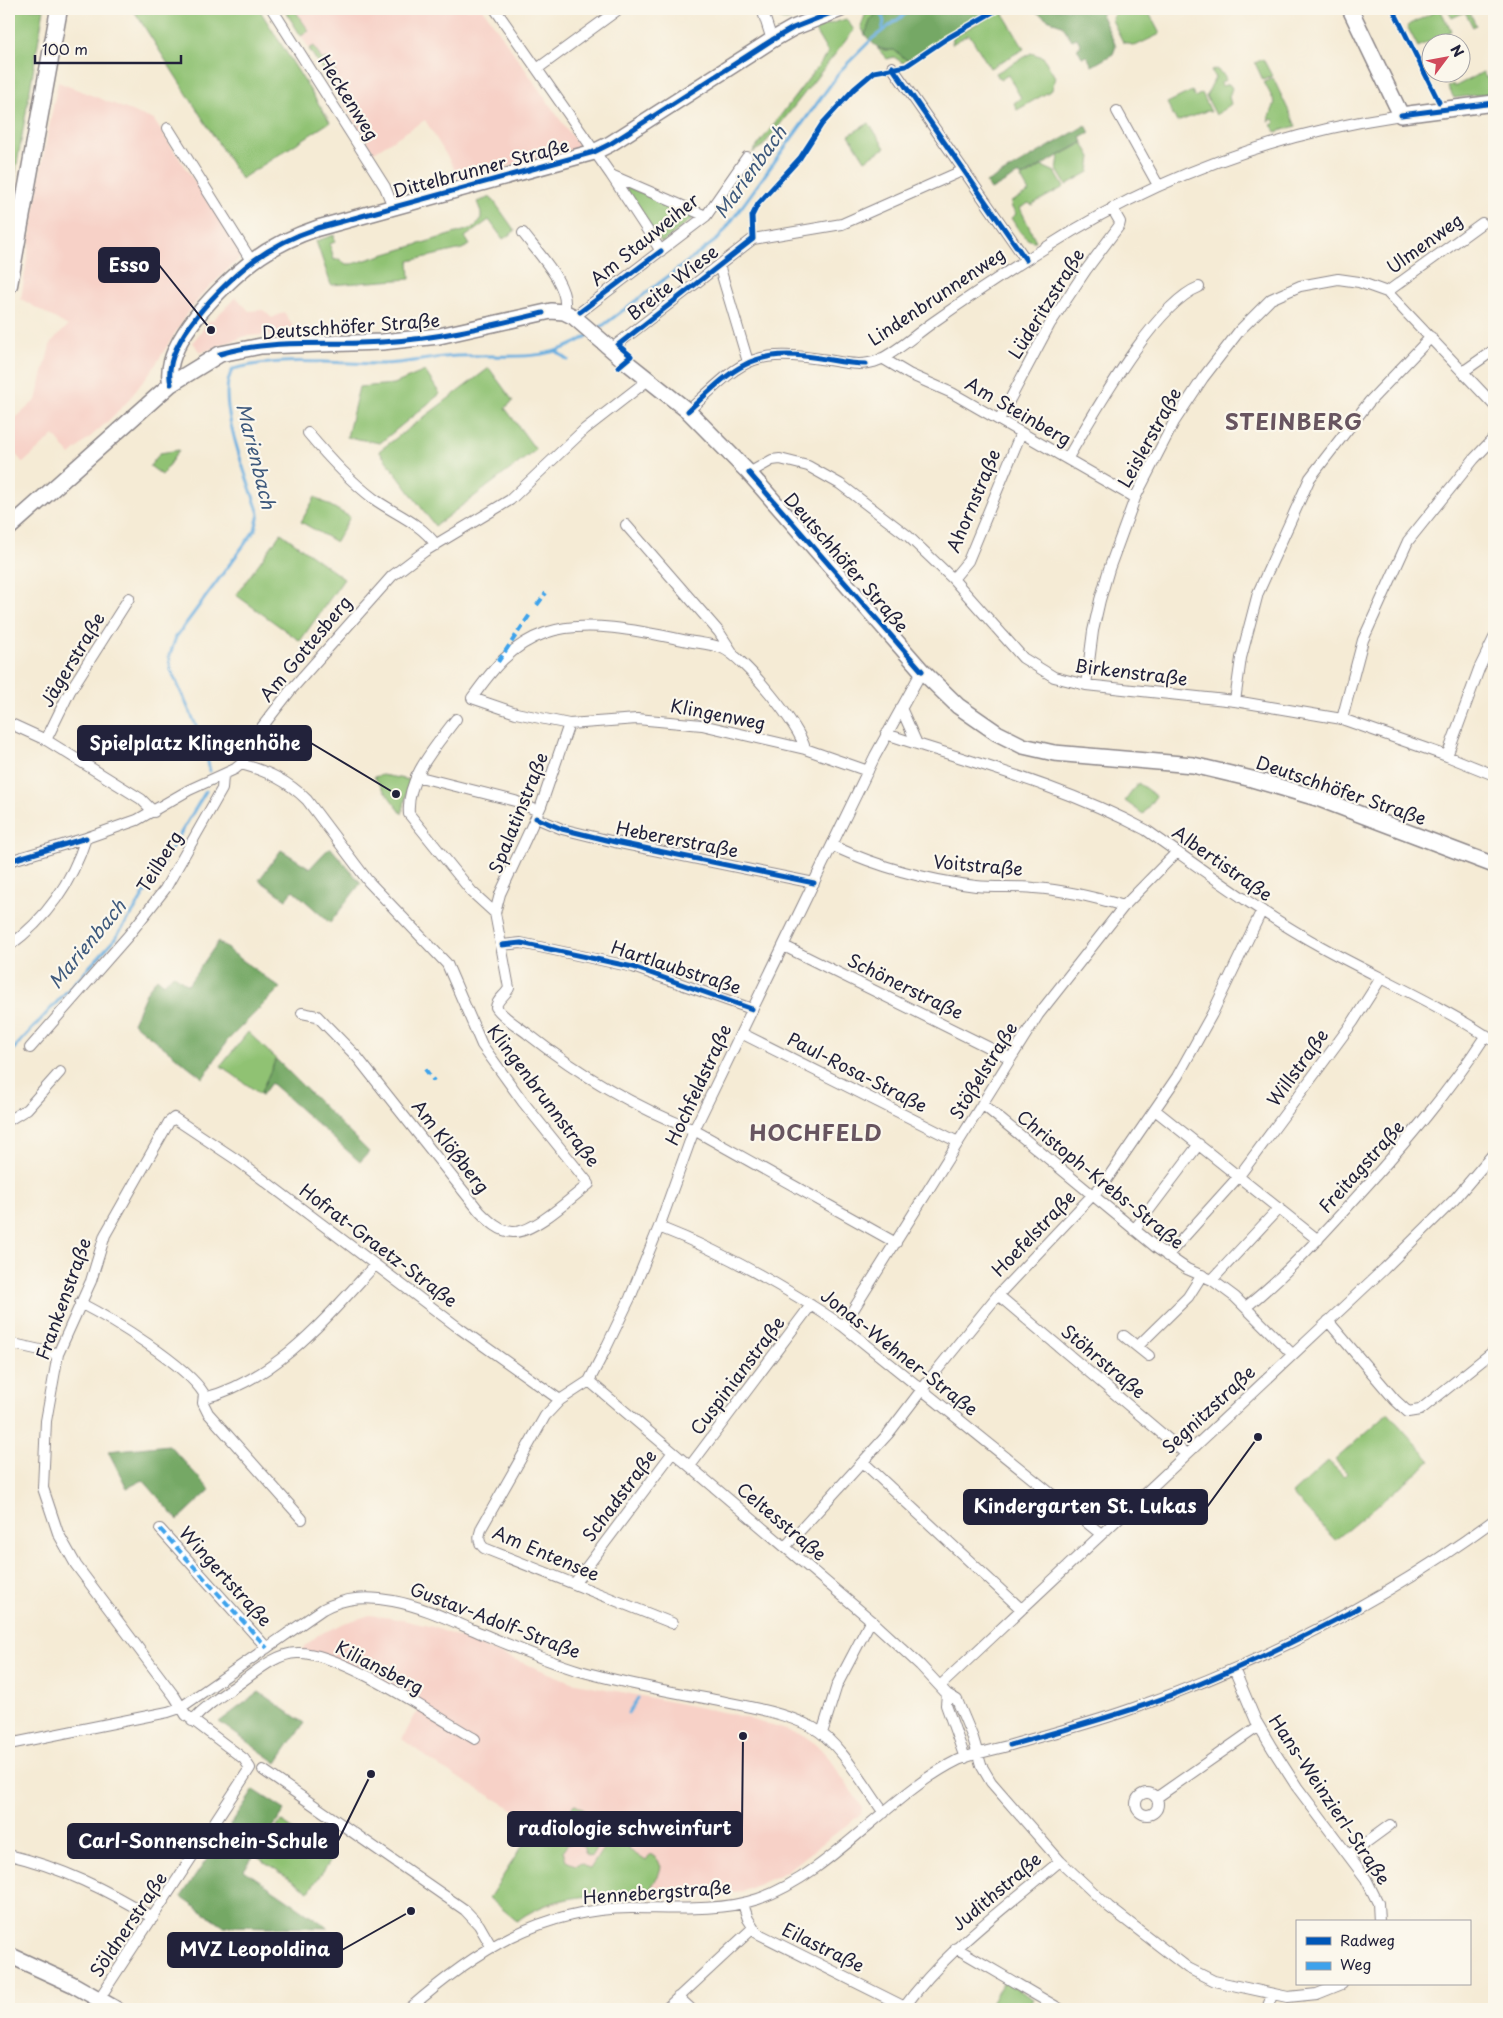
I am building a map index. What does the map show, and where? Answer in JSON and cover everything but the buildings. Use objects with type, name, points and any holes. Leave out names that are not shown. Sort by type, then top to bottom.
[{"type":"main road","points":[[9,285],[59,9]]},
{"type":"main road","name":"Dittelbrunner Straße","points":[[170,384],[168,375],[170,364],[184,335],[214,297],[252,262],[296,236],[393,207],[594,152],[610,144],[772,40],[793,28],[841,9]]},
{"type":"main road","points":[[1350,9],[1401,115]]},
{"type":"main road","name":"Lindenbrunnenweg","points":[[1401,115],[1494,103]]},
{"type":"main road","name":"Deutschhöfer Straße","points":[[9,528],[170,384],[212,358],[244,348],[411,340],[460,333],[551,311],[573,318],[688,411],[749,474],[922,671],[972,716],[1023,746],[1069,756],[1193,765],[1252,779],[1317,798],[1494,865]]},
{"type":"main road","points":[[9,1955],[52,1974],[116,2009]]},
{"type":"street","name":"Heckenweg","points":[[272,9],[385,187],[393,207]]},
{"type":"street","points":[[495,9],[611,175],[661,251]]},
{"type":"street","points":[[536,69],[619,9]]},
{"type":"street","points":[[762,9],[772,40]]},
{"type":"street","points":[[892,67],[1026,260]]},
{"type":"street","points":[[1117,111],[1158,185]]},
{"type":"street","name":"Lindenbrunnenweg","points":[[688,411],[730,373],[748,362],[782,354],[854,364],[866,364],[882,358],[1026,260],[1112,208],[1158,185],[1239,152],[1333,127],[1401,115]]},
{"type":"street","points":[[168,128],[252,262]]},
{"type":"street","name":"Am Stauweiher","points":[[573,318],[706,216],[747,157]]},
{"type":"street","name":"Breite Wiese","points":[[608,347],[753,239],[842,224],[964,170]]},
{"type":"street","points":[[611,175],[706,216]]},
{"type":"street","name":"Lüderitzstraße","points":[[999,420],[1050,324],[1086,270],[1119,226],[1120,222],[1112,208]]},
{"type":"street","name":"Ulmenweg","points":[[1387,292],[1482,223]]},
{"type":"street","points":[[523,233],[563,289],[566,305],[573,318]]},
{"type":"street","name":"Breite Wiese","points":[[719,265],[748,362]]},
{"type":"street","name":"Leislerstraße","points":[[1086,686],[1093,631],[1100,600],[1109,568],[1135,498],[1174,422],[1203,378],[1255,313],[1282,292],[1300,286],[1338,279],[1359,282],[1387,292]]},
{"type":"street","points":[[1067,460],[1111,387],[1147,335],[1173,303],[1189,290],[1198,287]]},
{"type":"street","points":[[1387,292],[1464,371],[1494,405]]},
{"type":"street","points":[[1234,701],[1241,658],[1258,593],[1310,478],[1369,402],[1431,337]]},
{"type":"street","points":[[1464,371],[1494,350]]},
{"type":"street","name":"Am Steinberg","points":[[882,358],[952,393],[1135,498]]},
{"type":"street","name":"Am Gottesberg","points":[[154,812],[241,764],[259,732],[273,713],[360,610],[402,566],[510,500],[585,429],[648,380]]},
{"type":"street","points":[[308,433],[353,481],[384,505],[422,528],[436,544]]},
{"type":"street","name":"Ahornstraße","points":[[953,579],[968,561],[1021,433]]},
{"type":"street","points":[[1342,719],[1363,640],[1408,541],[1474,459],[1494,438]]},
{"type":"street","name":"Birkenstraße","points":[[749,474],[772,460],[789,460],[808,466],[840,484],[908,536],[953,579],[1024,658],[1054,677],[1086,686],[1234,701],[1342,719],[1448,756],[1494,775]]},
{"type":"street","points":[[626,525],[719,632],[734,655],[750,671],[798,730],[805,749]]},
{"type":"street","name":"Jägerstraße","points":[[46,740],[70,690],[129,598]]},
{"type":"street","name":"Klingenweg","points":[[734,655],[722,648],[647,632],[606,628],[564,629],[532,639],[508,654],[498,662],[472,698],[516,713],[569,724],[596,720],[662,721],[702,725],[805,749],[868,771]]},
{"type":"street","points":[[1448,756],[1479,669],[1494,638]]},
{"type":"street","name":"Hochfeldstraße","points":[[589,1381],[630,1298],[659,1227],[694,1130],[886,734],[922,671]]},
{"type":"street","points":[[900,708],[917,744]]},
{"type":"street","points":[[456,718],[416,776],[408,808],[412,820],[472,892],[495,913]]},
{"type":"street","points":[[9,723],[46,740],[141,799],[154,812],[86,838],[9,861]]},
{"type":"street","name":"Spalatinstraße","points":[[569,724],[537,815],[500,894],[495,913],[508,988],[506,994],[497,1003],[496,1007],[540,1043],[612,1093],[694,1130]]},
{"type":"street","name":"Albertistraße","points":[[886,734],[1020,777],[1087,801],[1146,830],[1261,912],[1381,978],[1430,1002],[1490,1038]]},
{"type":"street","name":"Klingenbrunnstraße","points":[[241,764],[274,775],[296,788],[368,881],[442,957],[453,974],[467,1016],[482,1045],[523,1102],[589,1184]]},
{"type":"street","name":"Teilberg","points":[[30,1048],[128,936],[165,889],[222,789],[223,775]]},
{"type":"street","name":"Hebererstraße","points":[[416,776],[515,801],[562,829],[615,842],[814,883]]},
{"type":"street","points":[[9,946],[30,930],[48,911],[75,868],[86,838]]},
{"type":"street","name":"Voitstraße","points":[[833,846],[892,870],[930,879],[979,886],[1034,888],[1078,893],[1124,906]]},
{"type":"street","name":"Stößelstraße","points":[[843,1326],[1038,1015],[1124,906],[1177,852]]},
{"type":"street","name":"Hoefelstraße","points":[[785,1547],[864,1463],[998,1295],[1094,1195],[1117,1166],[1177,1077],[1212,1014],[1261,912]]},
{"type":"street","name":"Hartlaubstraße","points":[[502,945],[521,943],[633,967],[752,1010]]},
{"type":"street","name":"Schönerstraße","points":[[784,946],[1010,1058]]},
{"type":"street","name":"Willstraße","points":[[1167,1256],[1239,1176],[1353,1022],[1381,978]]},
{"type":"street","name":"Am Klößberg","points":[[302,1013],[317,1016],[357,1057],[480,1212],[492,1224],[513,1232],[531,1228],[589,1184]]},
{"type":"street","name":"Paul-Rosa-Straße","points":[[741,1033],[958,1142]]},
{"type":"street","name":"Freitagstraße","points":[[1246,1307],[1318,1240],[1425,1120],[1490,1038]]},
{"type":"street","points":[[9,1120],[34,1102],[60,1072]]},
{"type":"street","name":"Christoph-Krebs-Straße","points":[[982,1104],[1167,1256],[1212,1280],[1246,1307],[1292,1354]]},
{"type":"street","points":[[1156,1110],[1318,1240]]},
{"type":"street","name":"Hofrat-Graetz-Straße","points":[[174,1118],[237,1160],[459,1328],[560,1400]]},
{"type":"street","name":"Frankenstraße","points":[[174,1118],[169,1122],[105,1235],[92,1281],[58,1354],[46,1421],[43,1488],[49,1512],[66,1548],[91,1588],[175,1697],[180,1708],[192,1721],[244,1759],[250,1768]]},
{"type":"street","points":[[694,1130],[896,1243]]},
{"type":"street","points":[[1134,1230],[1199,1144]]},
{"type":"street","name":"Segnitzstraße","points":[[944,1689],[1020,1608],[1328,1321],[1444,1210],[1494,1153]]},
{"type":"street","points":[[1212,1280],[1279,1208]]},
{"type":"street","name":"Jonas-Wehner-Straße","points":[[659,1227],[734,1262],[811,1305],[843,1326],[1101,1534]]},
{"type":"street","points":[[204,1398],[238,1384],[281,1359],[312,1332],[375,1265]]},
{"type":"street","points":[[1138,1346],[1188,1297],[1202,1275]]},
{"type":"street","name":"Stöhrstraße","points":[[998,1295],[1186,1454]]},
{"type":"street","points":[[80,1304],[140,1339],[191,1379],[201,1389],[204,1398],[203,1402],[208,1414],[302,1520]]},
{"type":"street","name":"Cuspinianstraße","points":[[690,1466],[811,1305]]},
{"type":"street","points":[[1328,1321],[1395,1400],[1408,1412],[1420,1410],[1494,1351]]},
{"type":"street","points":[[1124,1336],[1149,1356]]},
{"type":"street","points":[[9,1343],[58,1354]]},
{"type":"street","points":[[560,1400],[589,1381]]},
{"type":"street","name":"Celtesstraße","points":[[589,1381],[871,1620],[957,1700],[981,1765],[991,1782],[1060,1861],[1109,1907],[1188,1968],[1214,1981],[1272,1995]]},
{"type":"street","name":"Am Entensee","points":[[560,1400],[545,1416],[524,1451],[482,1527],[479,1540],[484,1548],[672,1623]]},
{"type":"street","name":"Schadstraße","points":[[574,1584],[673,1452]]},
{"type":"street","points":[[864,1463],[1020,1608]]},
{"type":"street","name":"Hennebergstraße","points":[[409,2009],[455,1970],[492,1946],[538,1925],[586,1912],[614,1909],[743,1904],[768,1895],[825,1860],[941,1770],[965,1758],[1130,1710],[1234,1669],[1372,1601],[1448,1553],[1494,1520]]},
{"type":"street","name":"Wingertstraße","points":[[160,1529],[267,1648]]},
{"type":"street","name":"Gustav-Adolf-Straße","points":[[180,1708],[335,1602],[363,1598],[395,1601],[438,1615],[524,1652],[581,1671],[654,1689],[757,1708],[789,1718],[822,1733],[836,1747],[884,1813]]},
{"type":"street","points":[[822,1733],[837,1685],[871,1620]]},
{"type":"street","name":"Kiliansberg","points":[[192,1721],[201,1711],[254,1672],[295,1652],[322,1657],[359,1673],[475,1739]]},
{"type":"street","name":"Hans-Weinzierl-Straße","points":[[1234,1669],[1259,1726],[1297,1787],[1366,1880],[1378,1903],[1379,1920]]},
{"type":"street","points":[[944,1689],[946,1705],[965,1758]]},
{"type":"street","points":[[9,1744],[180,1708]]},
{"type":"street","points":[[1156,1798],[1259,1726]]},
{"type":"street","name":"Söldnerstraße","points":[[99,1999],[250,1768]]},
{"type":"street","points":[[263,1770],[465,1910],[479,1925],[492,1946]]},
{"type":"street","points":[[1349,1855],[1390,1825]]},
{"type":"street","points":[[9,1855],[80,1878],[115,1895],[153,1918]]},
{"type":"street","name":"Judithstraße","points":[[904,2008],[931,1974],[956,1948],[1060,1861]]},
{"type":"street","points":[[666,2009],[753,1928],[743,1904]]},
{"type":"street","name":"Eilastraße","points":[[753,1928],[763,1937],[827,1966],[904,2008]]},
{"type":"street","name":"Judithstraße","points":[[956,1948],[1060,2009]]},
{"type":"street","points":[[1267,2009],[1272,1995],[1302,1997],[1338,1986]]},
{"type":"street","points":[[678,1997],[691,2009]]},
{"type":"shaded area","points":[[284,9],[483,9],[580,148],[457,179],[453,166],[425,120],[374,152]]},
{"type":"shaded area","points":[[58,82],[154,120],[243,255],[204,292],[189,311],[154,367],[127,402],[106,423],[70,455],[54,435],[23,463],[9,446],[9,424],[36,400],[51,342],[68,326],[21,299],[41,168]]},
{"type":"shaded area","points":[[236,297],[249,311],[263,310],[272,318],[284,312],[297,333],[246,336],[200,353],[193,342],[210,320],[212,321]]},
{"type":"shaded area","points":[[370,1615],[433,1627],[571,1682],[732,1714],[803,1735],[817,1745],[829,1758],[862,1807],[861,1814],[785,1872],[744,1891],[656,1897],[606,1894],[575,1897],[530,1911],[517,1921],[489,1898],[537,1823],[440,1767],[402,1739],[422,1703],[301,1650],[318,1635],[344,1623]]},
{"type":"green space","points":[[9,9],[44,9],[9,210]]},
{"type":"green space","points":[[133,9],[259,9],[330,122],[241,179]]},
{"type":"green space","points":[[284,9],[294,9],[309,31],[301,36]]},
{"type":"green space","points":[[787,9],[795,9],[799,16],[786,21],[775,16],[775,13]]},
{"type":"green space","points":[[882,9],[871,19],[865,35],[861,26],[866,13]]},
{"type":"green space","points":[[882,9],[992,9],[907,60],[894,50],[885,50],[878,47],[865,35],[871,19]]},
{"type":"green space","points":[[1031,9],[1102,9],[1101,14],[1116,46],[1113,54],[1092,66],[1087,56],[1082,57],[1077,48],[1081,46],[1077,38],[1072,40],[1062,25]]},
{"type":"green space","points":[[1116,9],[1147,9],[1160,34],[1135,46],[1123,42],[1112,20]]},
{"type":"green space","points":[[1440,9],[1451,31],[1420,32],[1420,46],[1418,47],[1407,26]]},
{"type":"green space","points":[[1447,9],[1468,9],[1476,25],[1473,27],[1465,12],[1452,18]]},
{"type":"green space","points":[[1001,10],[1024,49],[990,68],[969,34],[952,44],[953,37]]},
{"type":"green space","points":[[846,19],[854,30],[763,146],[752,153],[828,53],[814,29]]},
{"type":"green space","points":[[314,46],[322,60],[326,58],[336,73],[328,78],[309,49]]},
{"type":"green space","points":[[877,48],[894,50],[907,60],[903,63],[894,57],[887,59]]},
{"type":"green space","points":[[1031,53],[1043,57],[1055,77],[1052,90],[1017,110],[1014,103],[1021,98],[1008,75],[1000,80],[996,73]]},
{"type":"green space","points":[[1263,59],[1272,76],[1263,80],[1255,63]]},
{"type":"green space","points":[[1216,69],[1225,76],[1225,80],[1221,83],[1222,86],[1229,84],[1232,88],[1229,97],[1231,104],[1216,115],[1206,96],[1215,78],[1211,71]]},
{"type":"green space","points":[[1483,72],[1486,78],[1493,75],[1494,93],[1454,98],[1448,87],[1453,84],[1454,87],[1464,82],[1470,82],[1470,79]]},
{"type":"green space","points":[[1273,78],[1296,126],[1276,132],[1271,125],[1275,123],[1273,119],[1268,121],[1275,103],[1264,82]]},
{"type":"green space","points":[[1192,91],[1195,97],[1202,93],[1211,112],[1206,111],[1177,122],[1167,103]]},
{"type":"green space","points":[[869,123],[885,148],[865,160],[849,135]]},
{"type":"green space","points":[[1086,125],[1090,133],[1081,138],[1083,142],[1021,177],[1019,174],[991,190],[986,183]]},
{"type":"green space","points":[[1083,143],[1091,157],[1089,172],[1066,185],[1057,170],[1059,156]]},
{"type":"green space","points":[[1042,166],[1055,172],[1064,187],[1031,205],[1029,203],[1020,208],[1036,241],[1032,241],[1024,237],[1011,218],[1016,214],[1011,202],[1029,192],[1021,178]]},
{"type":"green space","points":[[626,186],[693,216],[693,218],[662,243],[625,188]]},
{"type":"green space","points":[[491,197],[515,231],[503,239],[489,220],[465,237],[470,245],[462,249],[409,261],[410,279],[331,285],[316,241],[334,235],[335,242],[330,244],[334,260],[339,259],[346,264],[352,264],[473,228],[479,222],[481,216],[477,202]]},
{"type":"green space","points":[[489,368],[513,401],[505,408],[536,450],[435,526],[379,451]]},
{"type":"green space","points":[[425,371],[440,394],[380,443],[347,437],[359,387],[394,384]]},
{"type":"green space","points":[[179,450],[162,475],[150,466],[160,453]]},
{"type":"green space","points":[[315,497],[350,517],[336,542],[301,522]]},
{"type":"green space","points":[[281,533],[344,579],[300,641],[236,595]]},
{"type":"green space","points":[[382,775],[410,780],[402,814],[374,777]]},
{"type":"green space","points":[[1138,783],[1156,796],[1143,814],[1125,801]]},
{"type":"green space","points":[[330,847],[361,883],[330,923],[293,890],[286,899],[259,880],[281,850],[310,868]]},
{"type":"green space","points":[[218,942],[280,988],[227,1041],[203,1078],[133,1023],[147,991],[157,978],[164,984],[173,974],[188,985]]},
{"type":"green space","points":[[248,1032],[276,1059],[260,1094],[221,1066]]},
{"type":"green space","points":[[276,1059],[369,1152],[360,1162],[271,1083],[262,1095],[260,1094]]},
{"type":"green space","points":[[1388,1413],[1431,1461],[1335,1540],[1292,1494],[1328,1461],[1344,1476],[1347,1473],[1335,1460]]},
{"type":"green space","points":[[169,1445],[210,1490],[178,1520],[143,1480],[127,1488],[108,1451]]},
{"type":"green space","points":[[259,1692],[304,1723],[277,1763],[219,1722]]},
{"type":"green space","points":[[254,1790],[285,1810],[244,1870],[329,1928],[223,1926],[181,1897]]},
{"type":"green space","points":[[574,1804],[609,1825],[591,1857],[586,1855],[583,1846],[574,1842],[567,1845],[563,1851],[566,1861],[575,1865],[581,1863],[590,1869],[613,1833],[630,1845],[628,1849],[646,1861],[651,1854],[658,1860],[661,1867],[658,1877],[645,1896],[612,1895],[562,1900],[531,1912],[517,1921],[489,1898],[537,1823],[555,1835]]},
{"type":"green space","points":[[281,1821],[333,1857],[309,1891],[257,1857]]},
{"type":"green space","points":[[1004,1981],[1034,1999],[1028,2009],[987,2009]]},
{"type":"waterway","points":[[880,9],[884,22],[882,30]]},
{"type":"waterway","name":"Marienbach","points":[[597,330],[719,238],[842,69],[873,38],[912,9]]},
{"type":"waterway","name":"Marienbach","points":[[210,771],[203,741],[171,670],[169,657],[176,637],[255,530],[259,514],[241,461],[230,419],[227,399],[228,382],[233,369],[252,365],[289,362],[385,364],[457,356],[525,356],[557,351],[589,335]]},
{"type":"waterway","points":[[557,352],[568,360]]},
{"type":"waterway","name":"Marienbach","points":[[9,1054],[114,940],[134,911],[206,791]]},
{"type":"waterway","points":[[628,1713],[638,1698]]},
{"type":"marked path","points":[[537,605],[546,593]]},
{"type":"marked path","points":[[498,662],[531,613]]},
{"type":"marked path","points":[[425,1069],[434,1081]]},
{"type":"marked path","points":[[160,1529],[267,1648]]},
{"type":"cycle path","points":[[171,384],[170,368],[175,351],[197,316],[226,284],[276,246],[318,228],[594,152],[610,144],[772,40],[793,28],[841,9]]},
{"type":"cycle path","points":[[618,367],[631,356],[618,345],[753,239],[752,216],[758,204],[800,158],[822,124],[854,89],[874,72],[906,66],[946,39],[998,9]]},
{"type":"cycle path","points":[[1393,9],[1439,102]]},
{"type":"cycle path","points":[[892,67],[1026,260]]},
{"type":"cycle path","points":[[1401,115],[1494,103]]},
{"type":"cycle path","points":[[580,312],[661,251]]},
{"type":"cycle path","points":[[220,354],[240,349],[280,344],[362,343],[423,338],[543,313]]},
{"type":"cycle path","points":[[688,411],[727,376],[753,361],[768,357],[784,355],[804,356],[866,364]]},
{"type":"cycle path","points":[[749,473],[922,671]]},
{"type":"cycle path","points":[[536,818],[562,829],[615,842],[814,883]]},
{"type":"cycle path","points":[[9,861],[86,838]]},
{"type":"cycle path","points":[[502,945],[521,943],[633,967],[752,1009]]},
{"type":"cycle path","points":[[1010,1745],[1115,1715],[1189,1689],[1275,1651],[1358,1608]]},
{"type":"place","name":"Esso","points":[[211,330]]},
{"type":"place","name":"Spielplatz Klingenhöhe","points":[[396,794]]},
{"type":"place","name":"Kindergarten St. Lukas","points":[[1258,1437]]},
{"type":"place","name":"radiologie schweinfurt","points":[[743,1736]]},
{"type":"place","name":"Carl-Sonnenschein-Schule","points":[[371,1774]]},
{"type":"place","name":"MVZ Leopoldina","points":[[411,1911]]},
{"type":"district","name":"STEINBERG","points":[[1294,422]]},
{"type":"district","name":"HOCHFELD","points":[[816,1133]]}]
